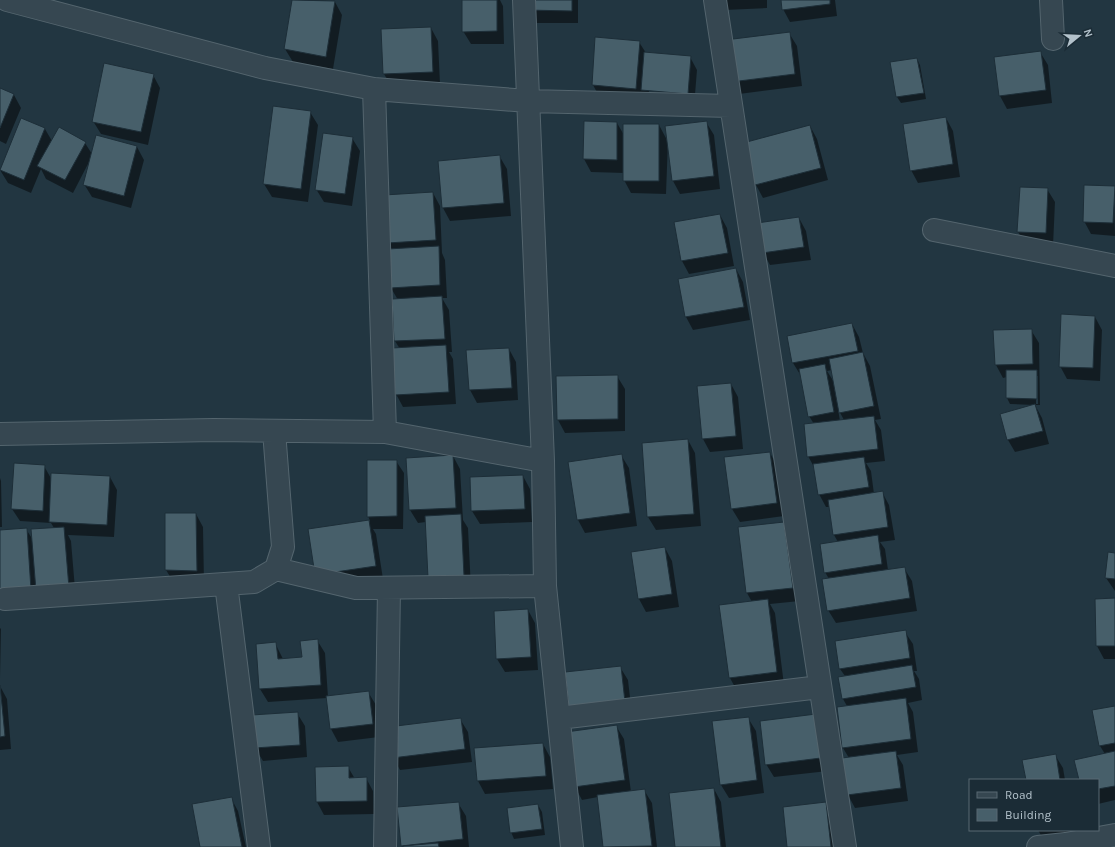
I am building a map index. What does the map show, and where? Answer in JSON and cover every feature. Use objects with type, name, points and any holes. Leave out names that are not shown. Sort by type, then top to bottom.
[{"type":"street","points":[[8,0],[265,68],[374,88],[528,101],[731,106]]},
{"type":"street","points":[[524,0],[543,461],[545,586],[572,847]]},
{"type":"street","points":[[715,0],[845,847]]},
{"type":"street","points":[[1051,0],[1053,39]]},
{"type":"street","points":[[374,88],[385,432]]},
{"type":"street","points":[[934,230],[1115,266]]},
{"type":"street","points":[[0,434],[274,431],[385,432],[543,461]]},
{"type":"street","points":[[5,599],[254,582],[276,569],[283,547],[274,431]]},
{"type":"street","points":[[276,569],[356,588],[545,586]]},
{"type":"street","points":[[226,584],[259,847]]},
{"type":"street","points":[[385,847],[389,588]]},
{"type":"street","points":[[559,718],[820,687]]},
{"type":"street","points":[[1038,847],[1066,844],[1115,835]]},
{"type":"building","points":[[292,0],[335,1],[326,57],[284,49]]},
{"type":"building","points":[[462,0],[497,0],[497,31],[462,32]]},
{"type":"building","points":[[526,0],[572,0],[572,11],[526,10]]},
{"type":"building","points":[[781,0],[830,0],[830,4],[782,10]]},
{"type":"building","points":[[431,27],[433,72],[383,74],[381,29]]},
{"type":"building","points":[[790,32],[795,74],[731,82],[725,40]]},
{"type":"building","points":[[595,37],[640,41],[636,89],[592,85]]},
{"type":"building","points":[[1041,51],[1046,90],[999,96],[994,57]]},
{"type":"building","points":[[644,52],[691,56],[688,94],[641,90]]},
{"type":"building","points":[[917,58],[924,93],[896,97],[890,62]]},
{"type":"building","points":[[104,63],[154,74],[141,132],[92,122]]},
{"type":"building","points":[[0,88],[14,94],[0,128]]},
{"type":"building","points":[[273,106],[311,111],[301,189],[263,184]]},
{"type":"building","points":[[946,117],[953,164],[910,171],[903,124]]},
{"type":"building","points":[[21,118],[45,128],[24,180],[0,170]]},
{"type":"building","points":[[584,121],[617,122],[617,160],[583,159]]},
{"type":"building","points":[[707,121],[714,176],[672,181],[665,126]]},
{"type":"building","points":[[623,124],[659,124],[659,181],[623,181]]},
{"type":"building","points":[[810,125],[821,168],[755,185],[743,143]]},
{"type":"building","points":[[59,127],[86,142],[65,180],[37,166]]},
{"type":"building","points":[[323,133],[353,137],[345,194],[315,190]]},
{"type":"building","points":[[96,135],[137,146],[124,196],[83,185]]},
{"type":"building","points":[[500,155],[504,203],[442,208],[438,161]]},
{"type":"building","points":[[1084,185],[1115,186],[1113,223],[1083,222]]},
{"type":"building","points":[[1020,187],[1048,188],[1046,233],[1017,232]]},
{"type":"building","points":[[433,192],[436,240],[387,243],[384,195]]},
{"type":"building","points":[[720,214],[728,253],[681,261],[674,222]]},
{"type":"building","points":[[799,217],[804,247],[762,253],[757,223]]},
{"type":"building","points":[[439,246],[440,285],[390,288],[388,249]]},
{"type":"building","points":[[736,268],[744,307],[685,317],[678,279]]},
{"type":"building","points":[[442,296],[445,339],[394,341],[392,299]]},
{"type":"building","points":[[1061,314],[1095,316],[1093,368],[1059,367]]},
{"type":"building","points":[[852,323],[858,351],[792,363],[787,336]]},
{"type":"building","points":[[1032,329],[1033,364],[995,365],[993,330]]},
{"type":"building","points":[[446,345],[449,392],[395,395],[392,348]]},
{"type":"building","points":[[509,348],[512,388],[469,390],[466,350]]},
{"type":"building","points":[[863,352],[874,406],[839,413],[829,359]]},
{"type":"building","points":[[825,364],[834,412],[808,417],[799,369]]},
{"type":"building","points":[[1006,370],[1037,370],[1037,399],[1006,398]]},
{"type":"building","points":[[618,375],[618,419],[557,420],[556,376]]},
{"type":"building","points":[[731,383],[736,436],[702,439],[697,386]]},
{"type":"building","points":[[1035,404],[1043,431],[1007,440],[1000,414]]},
{"type":"building","points":[[874,416],[878,449],[807,457],[804,424]]},
{"type":"building","points":[[688,439],[694,514],[647,517],[642,443]]},
{"type":"building","points":[[770,452],[777,503],[731,509],[724,457]]},
{"type":"building","points":[[622,454],[630,513],[577,520],[568,462]]},
{"type":"building","points":[[453,455],[456,508],[409,510],[406,458]]},
{"type":"building","points":[[864,457],[869,487],[818,495],[813,464]]},
{"type":"building","points":[[367,460],[397,460],[397,516],[367,517]]},
{"type":"building","points":[[14,463],[45,465],[43,511],[11,509]]},
{"type":"building","points":[[51,473],[110,476],[107,525],[49,522]]},
{"type":"building","points":[[523,475],[525,509],[471,511],[470,477]]},
{"type":"building","points":[[883,491],[888,527],[833,535],[828,500]]},
{"type":"building","points":[[165,513],[196,513],[197,571],[165,570]]},
{"type":"building","points":[[461,514],[464,576],[428,578],[425,516]]},
{"type":"building","points":[[369,520],[376,566],[315,575],[308,529]]},
{"type":"building","points":[[784,522],[793,588],[746,593],[738,527]]},
{"type":"building","points":[[64,527],[69,588],[36,591],[31,529]]},
{"type":"building","points":[[27,528],[31,590],[0,591],[0,530]]},
{"type":"building","points":[[878,535],[882,564],[824,573],[820,544]]},
{"type":"building","points":[[665,547],[672,594],[638,599],[631,552]]},
{"type":"building","points":[[1108,552],[1115,553],[1115,579],[1105,578]]},
{"type":"building","points":[[905,567],[910,598],[827,611],[822,579]]},
{"type":"building","points":[[1115,598],[1115,646],[1096,646],[1095,599]]},
{"type":"building","points":[[768,599],[777,672],[729,678],[719,605]]},
{"type":"building","points":[[528,609],[531,657],[496,659],[494,611]]},
{"type":"building","points":[[906,630],[910,658],[839,669],[835,641]]},
{"type":"building","points":[[318,639],[321,685],[259,689],[256,644],[276,642],[278,659],[302,657],[300,641]]},
{"type":"building","points":[[912,665],[916,687],[842,699],[838,677]]},
{"type":"building","points":[[621,666],[625,702],[569,708],[565,672]]},
{"type":"building","points":[[0,685],[5,736],[0,737]]},
{"type":"building","points":[[369,691],[373,724],[330,729],[326,696]]},
{"type":"building","points":[[906,698],[911,739],[842,748],[837,707]]},
{"type":"building","points":[[1115,706],[1115,743],[1099,746],[1092,710]]},
{"type":"building","points":[[298,712],[300,745],[254,748],[252,715]]},
{"type":"building","points":[[816,714],[821,758],[765,765],[760,721]]},
{"type":"building","points":[[749,717],[757,780],[720,785],[712,721]]},
{"type":"building","points":[[461,718],[465,749],[392,758],[388,727]]},
{"type":"building","points":[[617,725],[625,780],[574,787],[566,732]]},
{"type":"building","points":[[543,743],[546,776],[477,781],[474,748]]},
{"type":"building","points":[[896,751],[901,788],[847,795],[842,758]]},
{"type":"building","points":[[1115,751],[1115,786],[1099,789],[1099,779],[1079,779],[1074,760]]},
{"type":"building","points":[[1056,754],[1060,779],[1026,779],[1022,760]]},
{"type":"building","points":[[349,766],[349,778],[367,777],[367,801],[316,802],[315,767]]},
{"type":"building","points":[[714,788],[721,847],[675,847],[669,793]]},
{"type":"building","points":[[645,789],[652,846],[603,847],[597,795]]},
{"type":"building","points":[[232,797],[242,847],[200,847],[192,804]]},
{"type":"building","points":[[459,802],[463,839],[401,846],[397,807]]},
{"type":"building","points":[[826,802],[831,847],[787,847],[783,807]]},
{"type":"building","points":[[538,804],[542,829],[510,833],[507,808]]},
{"type":"building","points":[[438,843],[439,847],[403,847],[403,846]]}]
